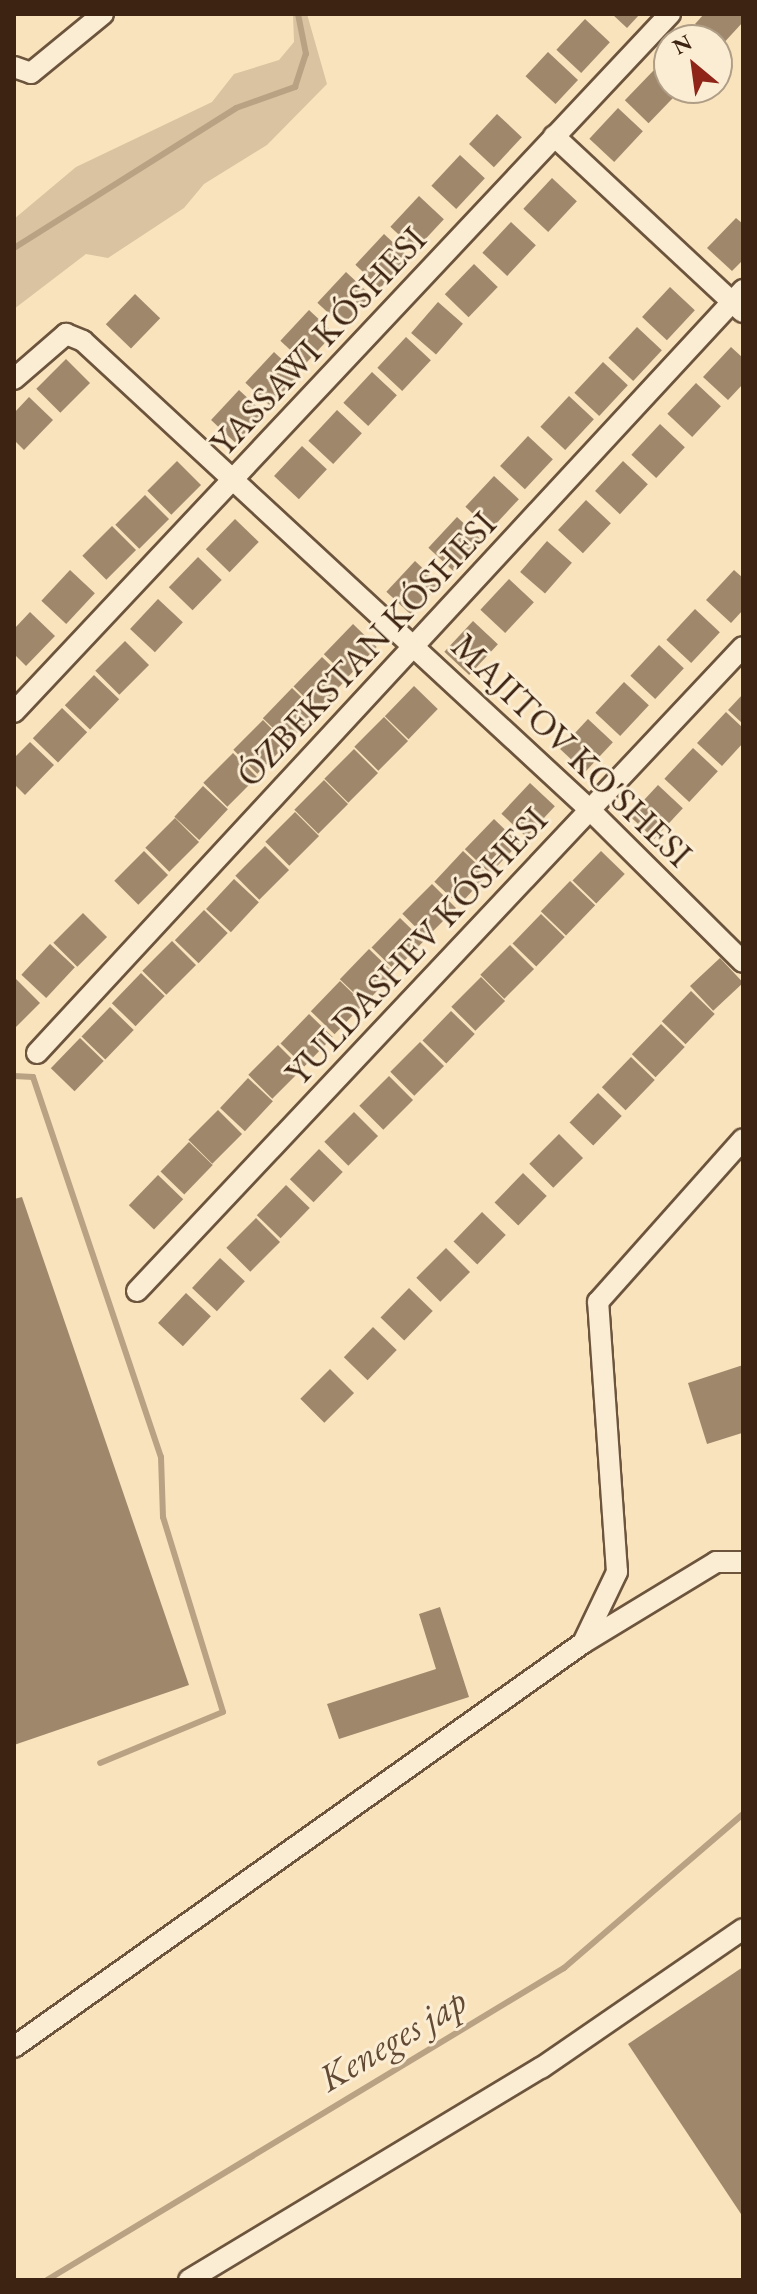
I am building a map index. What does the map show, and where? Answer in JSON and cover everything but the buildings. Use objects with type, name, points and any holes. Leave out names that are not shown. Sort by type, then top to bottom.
[{"type":"street","points":[[22,70],[103,14]]},
{"type":"street","name":"YASSAWI KÓSHESI","points":[[14,712],[670,14]]},
{"type":"street","points":[[554,136],[739,301]]},
{"type":"street","name":"ÓZBEKSTAN KÓSHESI","points":[[37,1053],[739,301]]},
{"type":"street","name":"MAJITOV KO'SHESI","points":[[14,379],[66,334],[236,479],[591,811],[743,962]]},
{"type":"street","name":"YULDASHEV KÓSHESI","points":[[137,1291],[743,647]]},
{"type":"street","points":[[583,1643],[617,1572],[598,1302],[743,1139]]},
{"type":"street","points":[[14,2047],[583,1643],[716,1562],[743,1562]]},
{"type":"street","points":[[189,2280],[541,2068],[743,1929]]},
{"type":"shaded area","points":[[293,14],[307,14],[327,84],[267,145],[204,184],[184,208],[108,258],[86,254],[14,309],[14,219],[76,167],[212,102],[234,74],[279,60],[294,42]]},
{"type":"waterway","points":[[14,248],[236,108],[295,87],[306,54],[298,14]]},
{"type":"waterway","points":[[14,1076],[33,1077],[161,1457],[163,1517],[223,1712],[100,1763]]},
{"type":"waterway","name":"Keneges jap","points":[[47,2280],[564,1968],[743,1814]]}]
